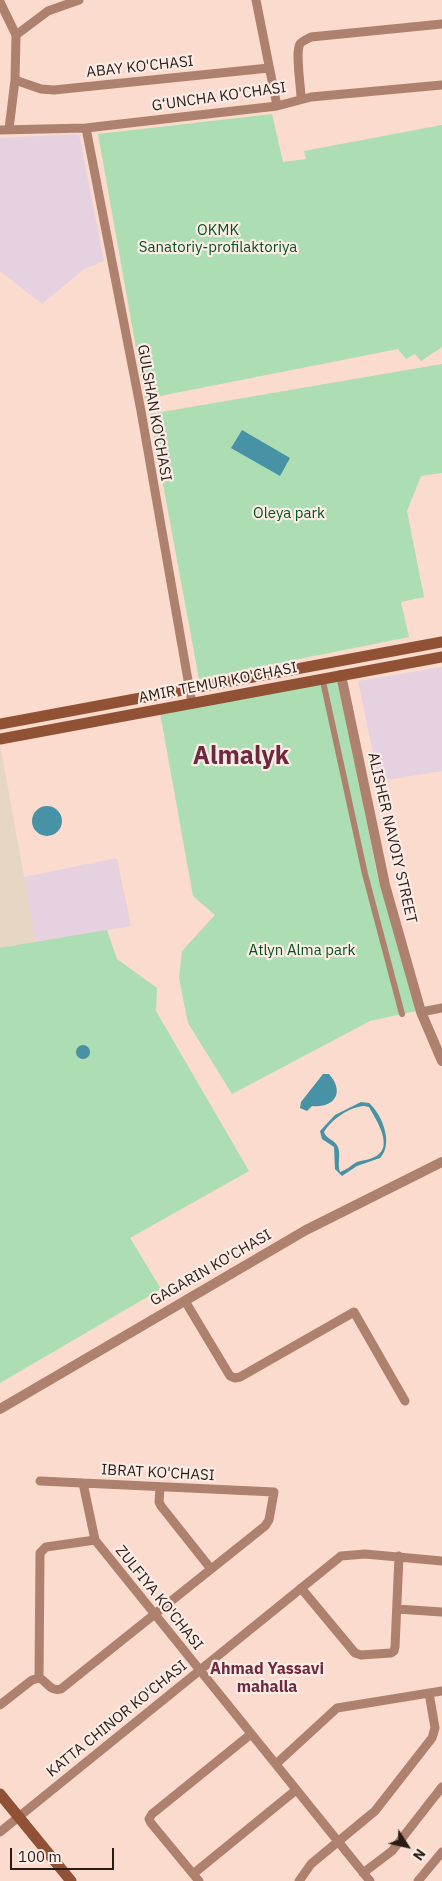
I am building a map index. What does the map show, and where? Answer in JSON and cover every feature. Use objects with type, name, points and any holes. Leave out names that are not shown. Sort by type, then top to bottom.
[{"type":"main road","name":"AMIR TEMUR KO'CHASI","points":[[0,724],[442,642]]},
{"type":"main road","points":[[410,648],[412,662]]},
{"type":"main road","name":"AMIR TEMUR KO'CHASI","points":[[0,739],[442,657]]},
{"type":"main road","points":[[0,1794],[71,1881]]},
{"type":"street","points":[[16,34],[48,11],[79,0]]},
{"type":"street","points":[[256,0],[277,106]]},
{"type":"street","points":[[0,2],[16,34],[15,80],[4,129]]},
{"type":"street","points":[[301,98],[298,52],[300,44],[305,40],[311,37],[442,24]]},
{"type":"street","name":"ABAY KO'CHASI","points":[[15,80],[41,89],[54,90],[269,68]]},
{"type":"street","name":"G‘UNCHA KO'CHASI","points":[[4,129],[86,128],[277,106],[301,98],[442,85]]},
{"type":"street","name":"GULSHAN KO'CHASI","points":[[86,128],[141,411],[192,703]]},
{"type":"street","name":"ALISHER NAVOIY STREET","points":[[341,675],[385,885],[421,1012],[442,1062]]},
{"type":"street","points":[[324,686],[365,874],[402,1014]]},
{"type":"street","points":[[421,1012],[442,1008]]},
{"type":"street","name":"GAGARIN KO'CHASI","points":[[0,1409],[306,1230],[442,1162]]},
{"type":"street","points":[[185,1301],[230,1376],[235,1378],[240,1377],[354,1312],[405,1400]]},
{"type":"street","name":"IBRAT KO'CHASI","points":[[40,1481],[274,1492],[269,1520],[211,1569]]},
{"type":"street","name":"ZULFIYA KO'CHASI","points":[[83,1483],[95,1540],[370,1881]]},
{"type":"street","points":[[38,1678],[55,1690],[61,1689],[211,1569],[161,1506],[159,1502],[160,1488]]},
{"type":"street","points":[[38,1678],[40,1553],[46,1547],[95,1540]]},
{"type":"street","name":"KATTA CHINOR KO'CHASI","points":[[0,1832],[341,1556],[365,1554],[442,1561]]},
{"type":"street","points":[[301,1588],[355,1653],[361,1655],[391,1653],[394,1651],[398,1556]]},
{"type":"street","points":[[397,1609],[442,1612]]},
{"type":"street","points":[[0,1705],[32,1680],[38,1678]]},
{"type":"street","points":[[276,1764],[336,1708],[442,1691]]},
{"type":"street","points":[[299,1881],[310,1864],[375,1811],[432,1738],[435,1728],[429,1693]]},
{"type":"street","points":[[251,1734],[152,1814],[149,1818],[151,1823],[196,1877],[296,1790]]},
{"type":"street","points":[[363,1872],[392,1851],[442,1787]]},
{"type":"street","points":[[418,1881],[442,1852]]},
{"type":"shaded area","points":[[79,134],[104,261],[84,269],[42,304],[0,271],[0,138]]},
{"type":"shaded area","points":[[442,667],[442,771],[379,781],[358,681]]},
{"type":"shaded area","points":[[0,744],[36,943],[0,949]]},
{"type":"shaded area","points":[[117,858],[131,926],[36,943],[24,877]]},
{"type":"green space","name":"OKMK Sanatoriy-profilaktoriya","points":[[272,114],[283,162],[306,159],[304,151],[442,125],[442,347],[421,361],[415,354],[406,359],[398,349],[145,399],[98,134]]},
{"type":"green space","name":"Oleya park","points":[[442,364],[442,473],[421,476],[407,511],[424,597],[401,602],[409,637],[199,679],[150,414]]},
{"type":"green space","name":"Atlyn Alma park","points":[[337,679],[377,873],[416,1011],[370,1021],[232,1094],[188,1023],[179,978],[182,951],[215,915],[193,896],[160,713]]},
{"type":"green space","points":[[107,930],[117,959],[157,988],[156,1011],[249,1171],[130,1238],[161,1289],[0,1383],[0,948]]},
{"type":"water","points":[[242,430],[290,458],[280,476],[231,448]]},
{"type":"water","points":[[47,806],[53,807],[61,815],[61,827],[53,835],[47,836],[41,835],[33,827],[32,821],[33,815],[41,807]]},
{"type":"water","points":[[80,1045],[86,1045],[90,1052],[86,1059],[80,1059],[76,1055],[76,1049]]},
{"type":"water","points":[[323,1074],[329,1074],[334,1081],[337,1093],[335,1098],[327,1104],[312,1106],[307,1111],[300,1108],[301,1102]]},
{"type":"water","points":[[361,1102],[369,1103],[378,1114],[385,1129],[386,1145],[380,1158],[357,1166],[342,1176],[335,1169],[334,1147],[322,1139],[320,1131],[335,1115]],"holes":[[[364,1106],[369,1107],[381,1130],[384,1144],[383,1149],[374,1157],[357,1162],[340,1172],[338,1147],[324,1132],[336,1119],[352,1109]]]},
{"type":"district","name":"Almalyk","points":[[241,757]]},
{"type":"district","name":"Ahmad Yassavi mahalla","points":[[267,1678]]}]
